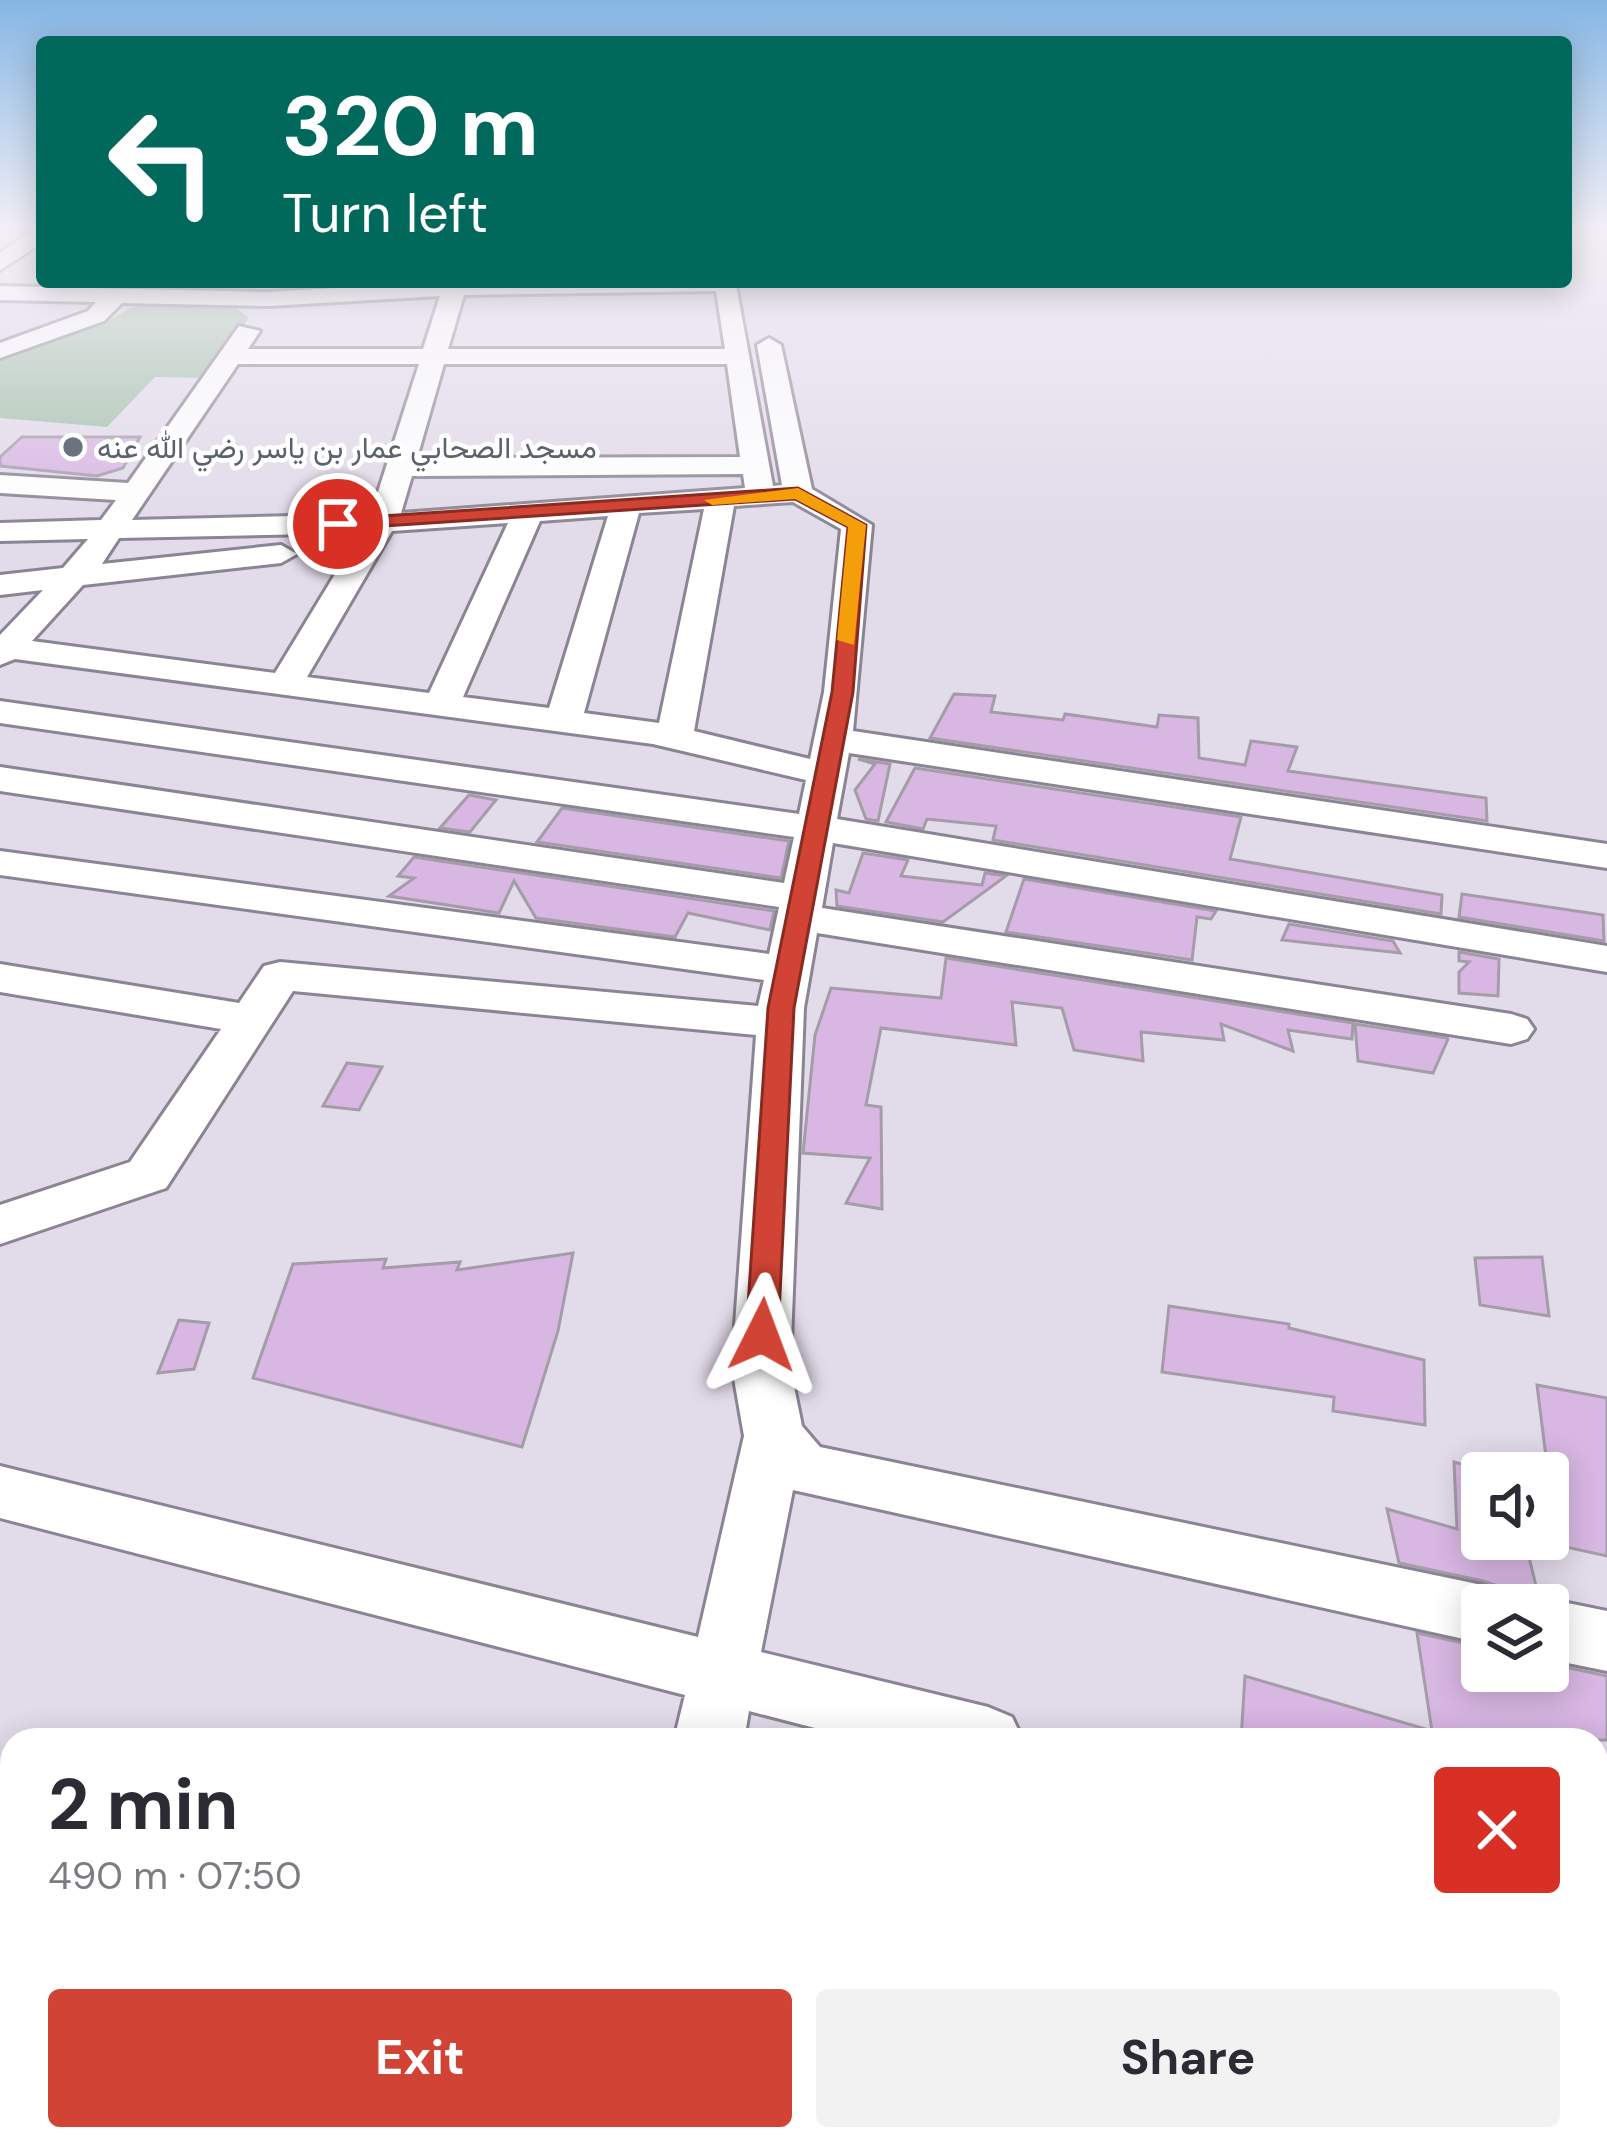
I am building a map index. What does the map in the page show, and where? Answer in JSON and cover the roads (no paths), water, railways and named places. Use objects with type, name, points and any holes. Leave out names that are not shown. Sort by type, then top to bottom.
[{"type":"street","points":[[0,351],[57,330]]},
{"type":"street","points":[[3,652],[74,576],[138,492],[248,330]]},
{"type":"street","points":[[285,685],[375,534],[441,330]]},
{"type":"street","points":[[737,330],[739,356],[772,485]]},
{"type":"street","points":[[742,330],[772,485]]},
{"type":"street","points":[[230,356],[739,356]]},
{"type":"street","points":[[400,467],[772,485],[857,525],[830,756],[780,1023],[760,1367],[774,1436],[712,1728]]},
{"type":"street","points":[[0,484],[138,492]]},
{"type":"street","points":[[0,585],[528,513],[721,499],[772,485]]},
{"type":"street","points":[[674,739],[721,499]]},
{"type":"street","points":[[563,721],[626,506]]},
{"type":"street","points":[[441,705],[528,513]]},
{"type":"street","points":[[0,532],[375,534]]},
{"type":"street","points":[[3,652],[1607,856]]},
{"type":"street","points":[[0,712],[816,828],[1607,958]]},
{"type":"street","points":[[0,779],[1511,1029]]},
{"type":"street","points":[[0,863],[788,970]]},
{"type":"street","points":[[0,1225],[148,1175],[280,976],[780,1023]]},
{"type":"street","points":[[0,978],[251,1019]]},
{"type":"street","points":[[774,1436],[802,1468],[1461,1609]]},
{"type":"street","points":[[0,1492],[940,1728]]},
{"type":"street","points":[[1569,1633],[1607,1641]]},
{"type":"place","name":"مسجد الصحابي عمار بن ياسر رضي الله عنه","points":[[73,447]]}]
